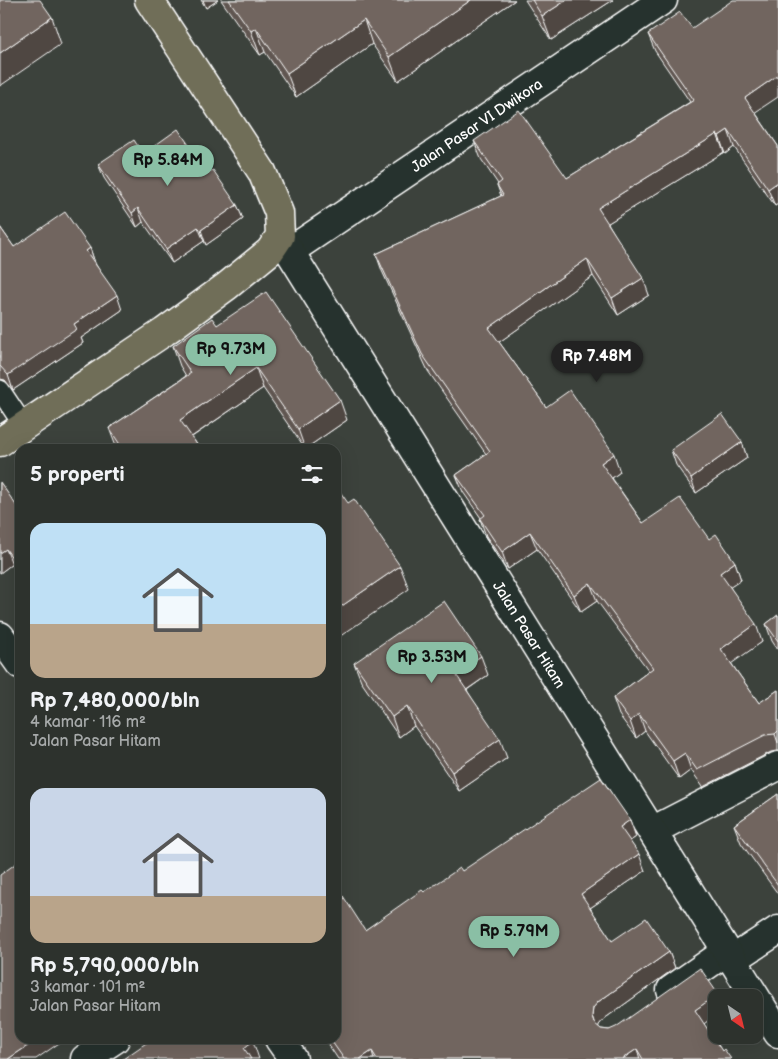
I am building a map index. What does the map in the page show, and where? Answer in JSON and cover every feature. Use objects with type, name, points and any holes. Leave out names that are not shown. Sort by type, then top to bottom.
[{"type":"main road","name":"Jalan Pasar Hitam","points":[[150,0],[262,172],[279,213],[285,243],[778,1033]]},
{"type":"main road","name":"Jalan Pasar VI Dwikora","points":[[285,243],[663,0]]},
{"type":"main road","points":[[0,442],[164,332],[270,251],[285,243]]},
{"type":"main road","points":[[0,636],[15,657]]},
{"type":"main road","points":[[652,832],[778,766]]},
{"type":"main road","points":[[653,1002],[729,955],[778,930]]},
{"type":"main road","points":[[85,1059],[108,1044]]},
{"type":"main road","points":[[282,1044],[293,1059]]},
{"type":"lane","points":[[0,390],[24,426]]},
{"type":"building","points":[[0,0],[40,0],[52,17],[0,53]]},
{"type":"building","points":[[229,0],[471,0],[389,57],[364,20],[287,73],[256,28],[251,31]]},
{"type":"building","points":[[532,0],[567,0],[542,16]]},
{"type":"building","points":[[733,0],[778,0],[778,75],[745,98],[778,146],[778,182],[768,189],[728,130],[719,136],[717,134],[598,208],[643,278],[612,298],[587,259],[489,328],[546,407],[570,390],[614,454],[601,463],[643,523],[680,498],[709,539],[716,534],[735,562],[720,573],[756,624],[721,649],[759,703],[778,690],[778,731],[775,734],[765,735],[697,770],[685,753],[673,761],[639,714],[630,721],[613,698],[653,668],[590,583],[574,595],[530,532],[502,552],[480,519],[485,515],[456,475],[490,451],[422,354],[376,254],[503,195],[497,185],[502,181],[474,141],[519,110],[567,178],[694,100],[648,34],[680,12],[692,28]]},
{"type":"building","points":[[178,129],[208,173],[213,170],[237,205],[201,230],[198,227],[166,249],[138,208],[132,213],[98,164],[134,140],[143,154]]},
{"type":"building","points":[[65,212],[90,248],[86,251],[117,295],[74,324],[77,329],[8,375],[0,366],[0,227],[14,247]]},
{"type":"building","points":[[266,292],[340,400],[298,429],[256,368],[180,420],[197,444],[120,444],[109,428],[191,373],[173,346],[212,318],[217,325]]},
{"type":"building","points":[[722,414],[742,442],[691,478],[671,450]]},
{"type":"building","points":[[0,482],[15,504],[15,562],[6,549],[0,553]]},
{"type":"building","points":[[341,493],[348,503],[354,499],[400,566],[341,607]]},
{"type":"building","points":[[444,601],[481,656],[455,673],[500,739],[452,772],[407,706],[392,717],[354,663]]},
{"type":"building","points":[[778,615],[778,641],[766,624]]},
{"type":"building","points":[[601,778],[630,820],[620,827],[639,854],[581,894],[612,941],[646,918],[669,952],[598,1002],[593,1008],[592,1016],[594,1023],[601,1029],[609,1030],[616,1027],[700,968],[715,989],[708,989],[708,1001],[695,1010],[708,1030],[708,1044],[717,1044],[722,1051],[724,1049],[731,1059],[643,1059],[637,1049],[622,1059],[377,1059],[372,1051],[360,1059],[344,1059],[334,1044],[341,1044],[341,897],[343,896],[365,930],[422,890],[424,892],[460,868],[462,871]]},
{"type":"building","points":[[778,794],[778,885],[734,825]]},
{"type":"building","points":[[15,864],[15,1044],[30,1044],[8,1059],[0,1059],[0,875]]},
{"type":"building","points":[[145,1044],[249,1044],[244,1048],[251,1059],[123,1059]]}]
